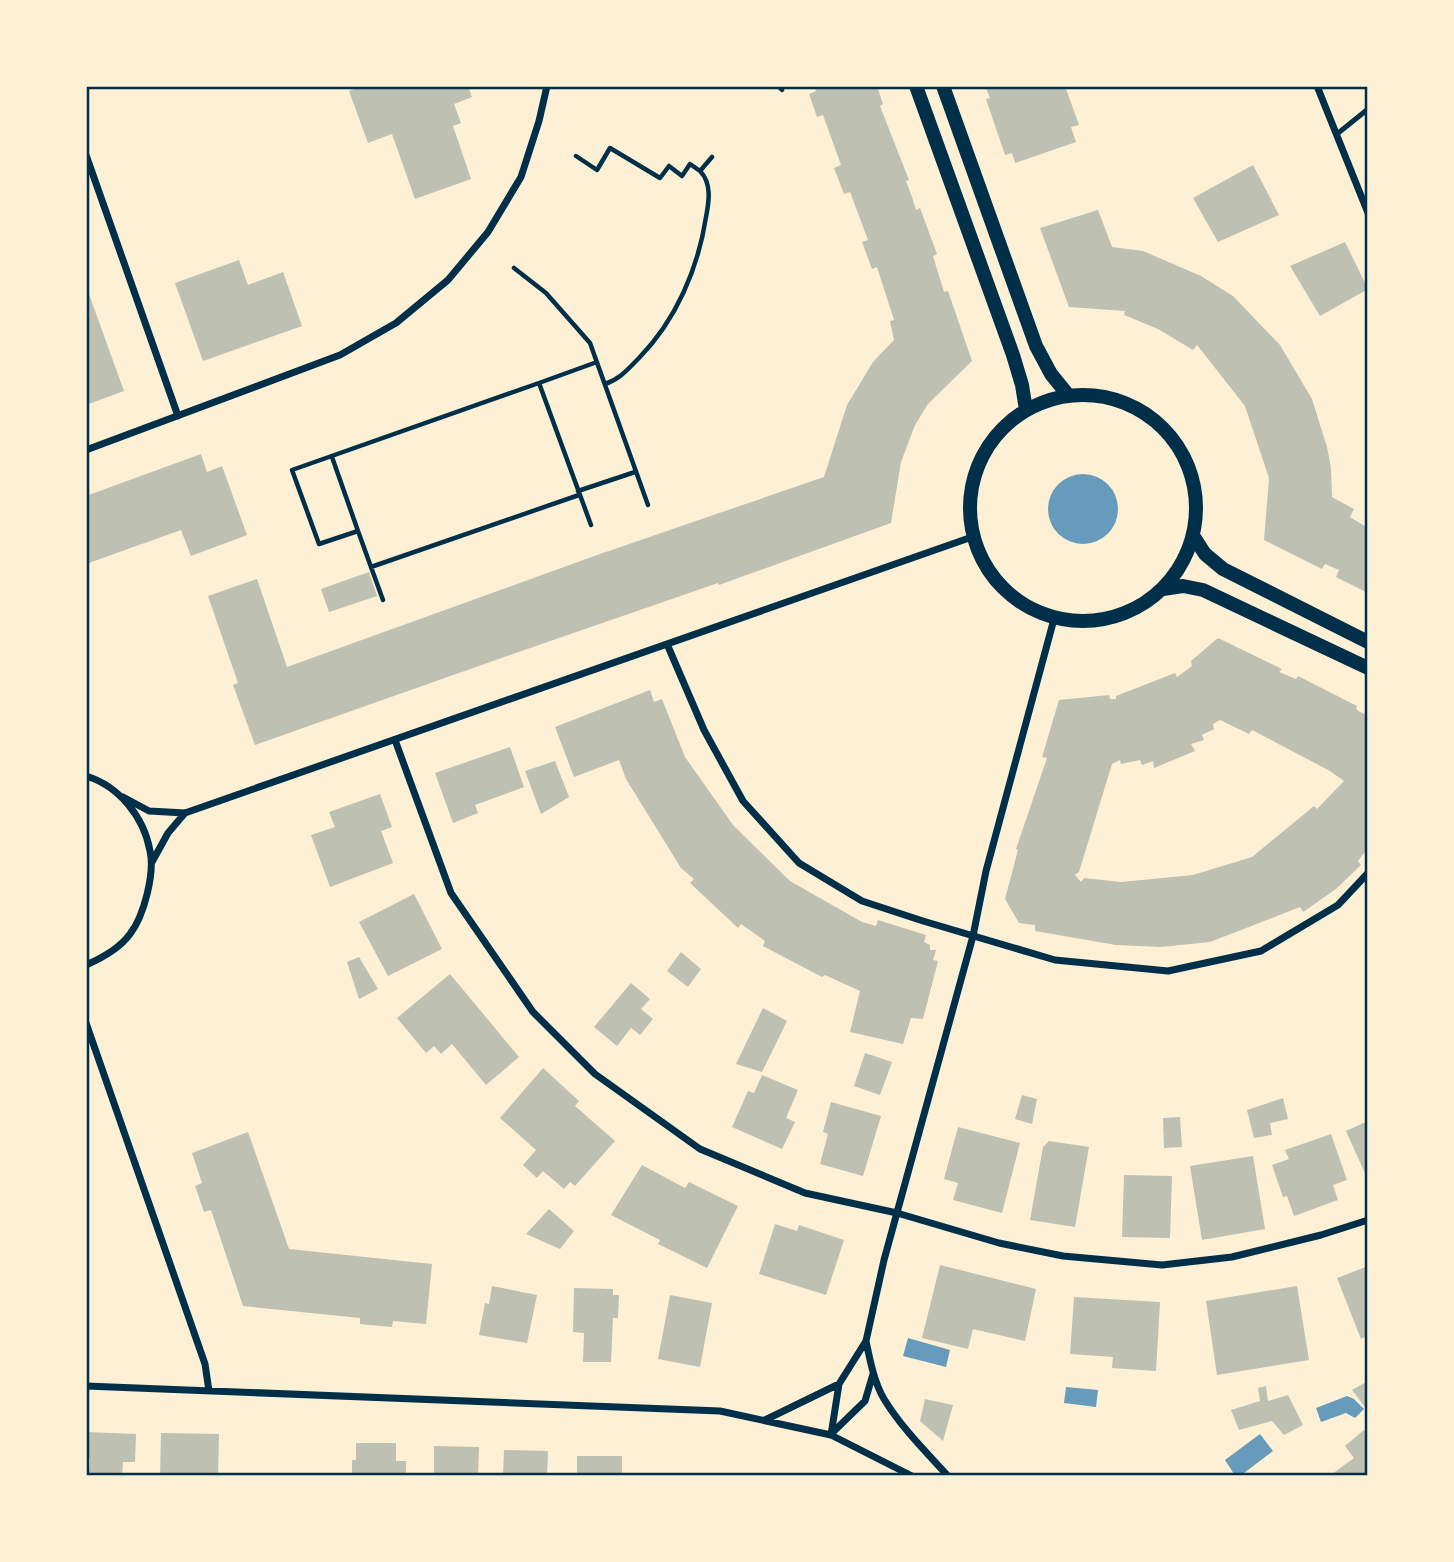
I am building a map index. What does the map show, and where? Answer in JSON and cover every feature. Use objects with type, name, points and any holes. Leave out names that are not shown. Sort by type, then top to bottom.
[{"type":"main road","points":[[916,86],[1013,355],[1026,410]]},
{"type":"main road","points":[[943,86],[1036,346],[1051,374],[1068,395]]},
{"type":"main road","points":[[1068,395],[1105,396],[1140,409],[1169,432],[1188,464],[1197,500],[1194,537],[1186,558],[1163,589],[1150,601],[1120,616],[1087,622],[1054,619],[1026,607],[1002,589],[984,565],[972,537],[969,501],[977,465],[997,434],[1026,410],[1068,395]]},
{"type":"main road","points":[[1194,537],[1205,554],[1223,569],[1368,642]]},
{"type":"main road","points":[[1163,589],[1183,586],[1203,590],[1368,668]]},
{"type":"street","points":[[86,450],[340,355],[396,323],[448,280],[488,232],[521,177],[540,121],[547,86]]},
{"type":"street","points":[[1317,86],[1368,213]]},
{"type":"street","points":[[86,155],[178,416]]},
{"type":"street","points":[[86,776],[100,780],[149,811],[185,813],[972,537]]},
{"type":"street","points":[[831,1435],[839,1384],[866,1341],[897,1213],[972,936],[986,871],[1054,619]]},
{"type":"street","points":[[667,644],[704,730],[743,802],[799,863],[862,901],[1055,960],[1168,971],[1261,951],[1338,905],[1368,873]]},
{"type":"street","points":[[395,740],[451,893],[533,1012],[595,1074],[700,1149],[806,1193],[897,1213],[999,1243],[1063,1256],[1162,1265],[1232,1257],[1321,1235],[1368,1220]]},
{"type":"street","points":[[86,965],[103,958],[130,936],[144,911],[151,853],[143,828],[123,797]]},
{"type":"street","points":[[150,866],[168,833],[185,813]]},
{"type":"street","points":[[86,1023],[205,1364],[209,1391]]},
{"type":"street","points":[[866,1341],[873,1373],[884,1399],[948,1476]]},
{"type":"street","points":[[831,1435],[865,1401],[873,1373]]},
{"type":"street","points":[[765,1420],[839,1384]]},
{"type":"street","points":[[86,1386],[709,1410],[831,1435],[912,1476]]},
{"type":"lane","points":[[1337,134],[1368,109]]},
{"type":"path","points":[[576,156],[597,170],[610,148],[660,178],[669,166],[682,176],[690,164],[706,177],[709,193],[708,211],[696,261],[682,297],[648,349],[616,380],[605,384]]},
{"type":"path","points":[[700,171],[712,157]]},
{"type":"path","points":[[514,268],[546,293],[590,343],[648,505]]},
{"type":"path","points":[[358,531],[318,544],[292,470],[597,362]]},
{"type":"path","points":[[539,383],[591,525]]},
{"type":"path","points":[[332,457],[383,600]]},
{"type":"path","points":[[371,567],[635,471]]},
{"type":"water","points":[[1083,474],[1108,484],[1118,509],[1108,534],[1083,544],[1058,534],[1048,509],[1058,484]]},
{"type":"water","points":[[908,1338],[950,1350],[946,1367],[903,1356]]},
{"type":"water","points":[[1066,1387],[1098,1390],[1096,1407],[1064,1403]]},
{"type":"water","points":[[1347,1396],[1364,1409],[1355,1418],[1346,1413],[1321,1422],[1316,1408]]},
{"type":"water","points":[[1260,1434],[1273,1451],[1244,1473],[1234,1474],[1225,1460]]},
{"type":"building","points":[[363,86],[468,86],[472,97],[454,104],[461,123],[453,126],[471,179],[415,199],[392,134],[368,143],[349,91]]},
{"type":"building","points":[[814,86],[877,86],[883,104],[880,106],[909,180],[906,181],[916,210],[920,208],[937,254],[933,256],[944,292],[948,291],[972,361],[928,404],[915,425],[901,462],[891,523],[255,745],[233,685],[238,683],[208,596],[257,579],[287,667],[600,554],[824,477],[847,405],[873,362],[894,340],[890,321],[894,320],[877,267],[872,269],[862,242],[868,240],[850,192],[844,194],[834,168],[841,165],[823,115],[817,117],[809,94],[816,91]]},
{"type":"building","points":[[985,86],[1065,86],[1079,125],[1071,127],[1076,142],[1015,163],[1012,153],[1005,155],[986,99],[990,98]]},
{"type":"building","points":[[1253,165],[1279,215],[1218,242],[1193,198]]},
{"type":"building","points":[[1098,210],[1112,247],[1143,251],[1201,276],[1233,296],[1280,345],[1312,399],[1327,447],[1332,497],[1354,509],[1350,517],[1368,528],[1368,593],[1336,577],[1339,570],[1325,564],[1322,569],[1264,540],[1269,478],[1245,406],[1197,345],[1193,350],[1158,329],[1124,315],[1125,311],[1069,307],[1040,228]]},
{"type":"building","points":[[1345,242],[1368,289],[1320,316],[1290,266]]},
{"type":"building","points":[[239,260],[248,285],[283,272],[302,326],[203,361],[175,283]]},
{"type":"building","points":[[86,286],[124,391],[86,405]]},
{"type":"building","points":[[201,454],[207,472],[222,466],[247,535],[191,556],[181,530],[86,564],[86,496]]},
{"type":"building","points":[[369,572],[377,596],[329,612],[321,589]]},
{"type":"building","points":[[1218,638],[1282,669],[1279,672],[1296,679],[1298,676],[1357,706],[1356,709],[1360,712],[1365,714],[1366,710],[1368,711],[1368,848],[1358,861],[1361,865],[1336,889],[1303,912],[1300,907],[1210,942],[1161,947],[1116,945],[1035,931],[1035,925],[1019,923],[1005,899],[1018,850],[1016,849],[1047,758],[1042,757],[1059,700],[1109,695],[1110,699],[1116,699],[1116,696],[1175,673],[1177,677],[1192,666],[1191,661]],"holes":[[[1220,720],[1249,734],[1252,730],[1344,781],[1317,809],[1314,806],[1252,857],[1193,875],[1121,882],[1084,878],[1081,882],[1075,875],[1079,872],[1112,764],[1120,760],[1121,764],[1140,760],[1142,765],[1153,761],[1154,768],[1195,751],[1191,744],[1204,740],[1202,735],[1214,729],[1213,724]]]},
{"type":"building","points":[[650,690],[654,702],[662,699],[685,757],[733,825],[790,881],[862,922],[876,926],[878,920],[926,935],[924,942],[930,945],[930,950],[936,950],[933,960],[938,961],[923,1019],[911,1018],[903,1044],[850,1032],[860,991],[825,975],[822,977],[763,946],[765,941],[741,924],[738,928],[690,883],[694,879],[681,868],[626,779],[619,760],[574,777],[555,727]]},
{"type":"building","points":[[510,747],[524,787],[475,805],[478,813],[453,823],[435,773]]},
{"type":"building","points":[[555,761],[569,797],[541,814],[525,771]]},
{"type":"building","points":[[380,794],[392,827],[381,831],[393,863],[330,887],[311,835],[335,827],[329,812]]},
{"type":"building","points":[[414,894],[442,949],[388,976],[359,922]]},
{"type":"building","points":[[681,952],[701,969],[688,987],[667,971]]},
{"type":"building","points":[[359,957],[378,989],[359,999],[347,962]]},
{"type":"building","points":[[450,974],[519,1057],[486,1085],[452,1044],[441,1054],[434,1046],[426,1053],[397,1018]]},
{"type":"building","points":[[631,983],[650,999],[641,1009],[653,1019],[640,1035],[631,1028],[617,1046],[594,1027]]},
{"type":"building","points":[[763,1008],[787,1021],[762,1072],[736,1064]]},
{"type":"building","points":[[865,1053],[892,1062],[880,1095],[854,1086]]},
{"type":"building","points":[[543,1068],[579,1101],[575,1106],[615,1141],[575,1186],[570,1182],[564,1189],[543,1171],[537,1178],[523,1165],[536,1150],[500,1118]]},
{"type":"building","points":[[762,1075],[798,1090],[786,1118],[795,1122],[782,1149],[732,1127],[748,1091],[754,1093]]},
{"type":"building","points":[[1022,1095],[1037,1099],[1032,1124],[1015,1119]]},
{"type":"building","points":[[1283,1098],[1288,1119],[1270,1123],[1272,1135],[1254,1138],[1247,1110]]},
{"type":"building","points":[[831,1102],[881,1116],[863,1176],[820,1164],[828,1134],[823,1132]]},
{"type":"building","points":[[1180,1117],[1182,1147],[1164,1148],[1163,1118]]},
{"type":"building","points":[[1368,1121],[1368,1180],[1346,1131]]},
{"type":"building","points":[[958,1127],[1020,1143],[1002,1213],[953,1200],[958,1183],[944,1179]]},
{"type":"building","points":[[248,1132],[289,1249],[432,1264],[426,1324],[393,1321],[392,1327],[360,1324],[360,1318],[243,1306],[211,1210],[204,1212],[195,1186],[202,1183],[192,1153]]},
{"type":"building","points":[[1331,1134],[1347,1180],[1333,1185],[1338,1200],[1294,1216],[1287,1196],[1283,1197],[1272,1165],[1289,1159],[1285,1150]]},
{"type":"building","points":[[1049,1141],[1089,1147],[1075,1227],[1030,1220],[1043,1147]]},
{"type":"building","points":[[1253,1156],[1265,1229],[1202,1240],[1190,1166]]},
{"type":"building","points":[[642,1165],[685,1188],[689,1182],[738,1206],[707,1268],[658,1244],[660,1240],[611,1215]]},
{"type":"building","points":[[1124,1175],[1172,1176],[1170,1238],[1122,1237]]},
{"type":"building","points":[[549,1209],[574,1231],[560,1249],[526,1234]]},
{"type":"building","points":[[775,1224],[797,1231],[799,1225],[844,1240],[826,1295],[759,1274]]},
{"type":"building","points":[[940,1265],[1036,1289],[1025,1341],[973,1329],[968,1349],[922,1338]]},
{"type":"building","points":[[1368,1266],[1368,1336],[1361,1339],[1337,1278]]},
{"type":"building","points":[[492,1286],[537,1295],[527,1343],[479,1335],[485,1303],[489,1304]]},
{"type":"building","points":[[1297,1286],[1309,1360],[1217,1375],[1206,1301]]},
{"type":"building","points":[[574,1288],[613,1289],[613,1295],[619,1295],[618,1318],[613,1318],[611,1362],[583,1362],[584,1333],[573,1332]]},
{"type":"building","points":[[670,1295],[712,1303],[700,1367],[658,1359]]},
{"type":"building","points":[[1074,1297],[1160,1302],[1156,1371],[1112,1368],[1113,1357],[1070,1354]]},
{"type":"building","points":[[1368,1381],[1368,1411],[1352,1390]]},
{"type":"building","points":[[1266,1386],[1268,1401],[1288,1395],[1303,1425],[1284,1435],[1272,1421],[1239,1430],[1231,1410],[1260,1401],[1258,1388]]},
{"type":"building","points":[[925,1399],[953,1405],[943,1441],[920,1421]]},
{"type":"building","points":[[1364,1430],[1368,1435],[1368,1476],[1333,1476],[1332,1474],[1354,1458],[1345,1446]]},
{"type":"building","points":[[86,1432],[136,1434],[135,1462],[123,1462],[122,1476],[89,1476],[90,1459],[86,1458]]},
{"type":"building","points":[[161,1433],[219,1434],[218,1476],[160,1476]]},
{"type":"building","points":[[356,1443],[396,1443],[396,1461],[406,1461],[406,1476],[352,1476]]},
{"type":"building","points":[[434,1446],[479,1447],[478,1476],[434,1476]]},
{"type":"building","points":[[504,1450],[548,1451],[547,1476],[503,1476]]},
{"type":"building","points":[[577,1456],[622,1456],[622,1476],[577,1476]]}]
